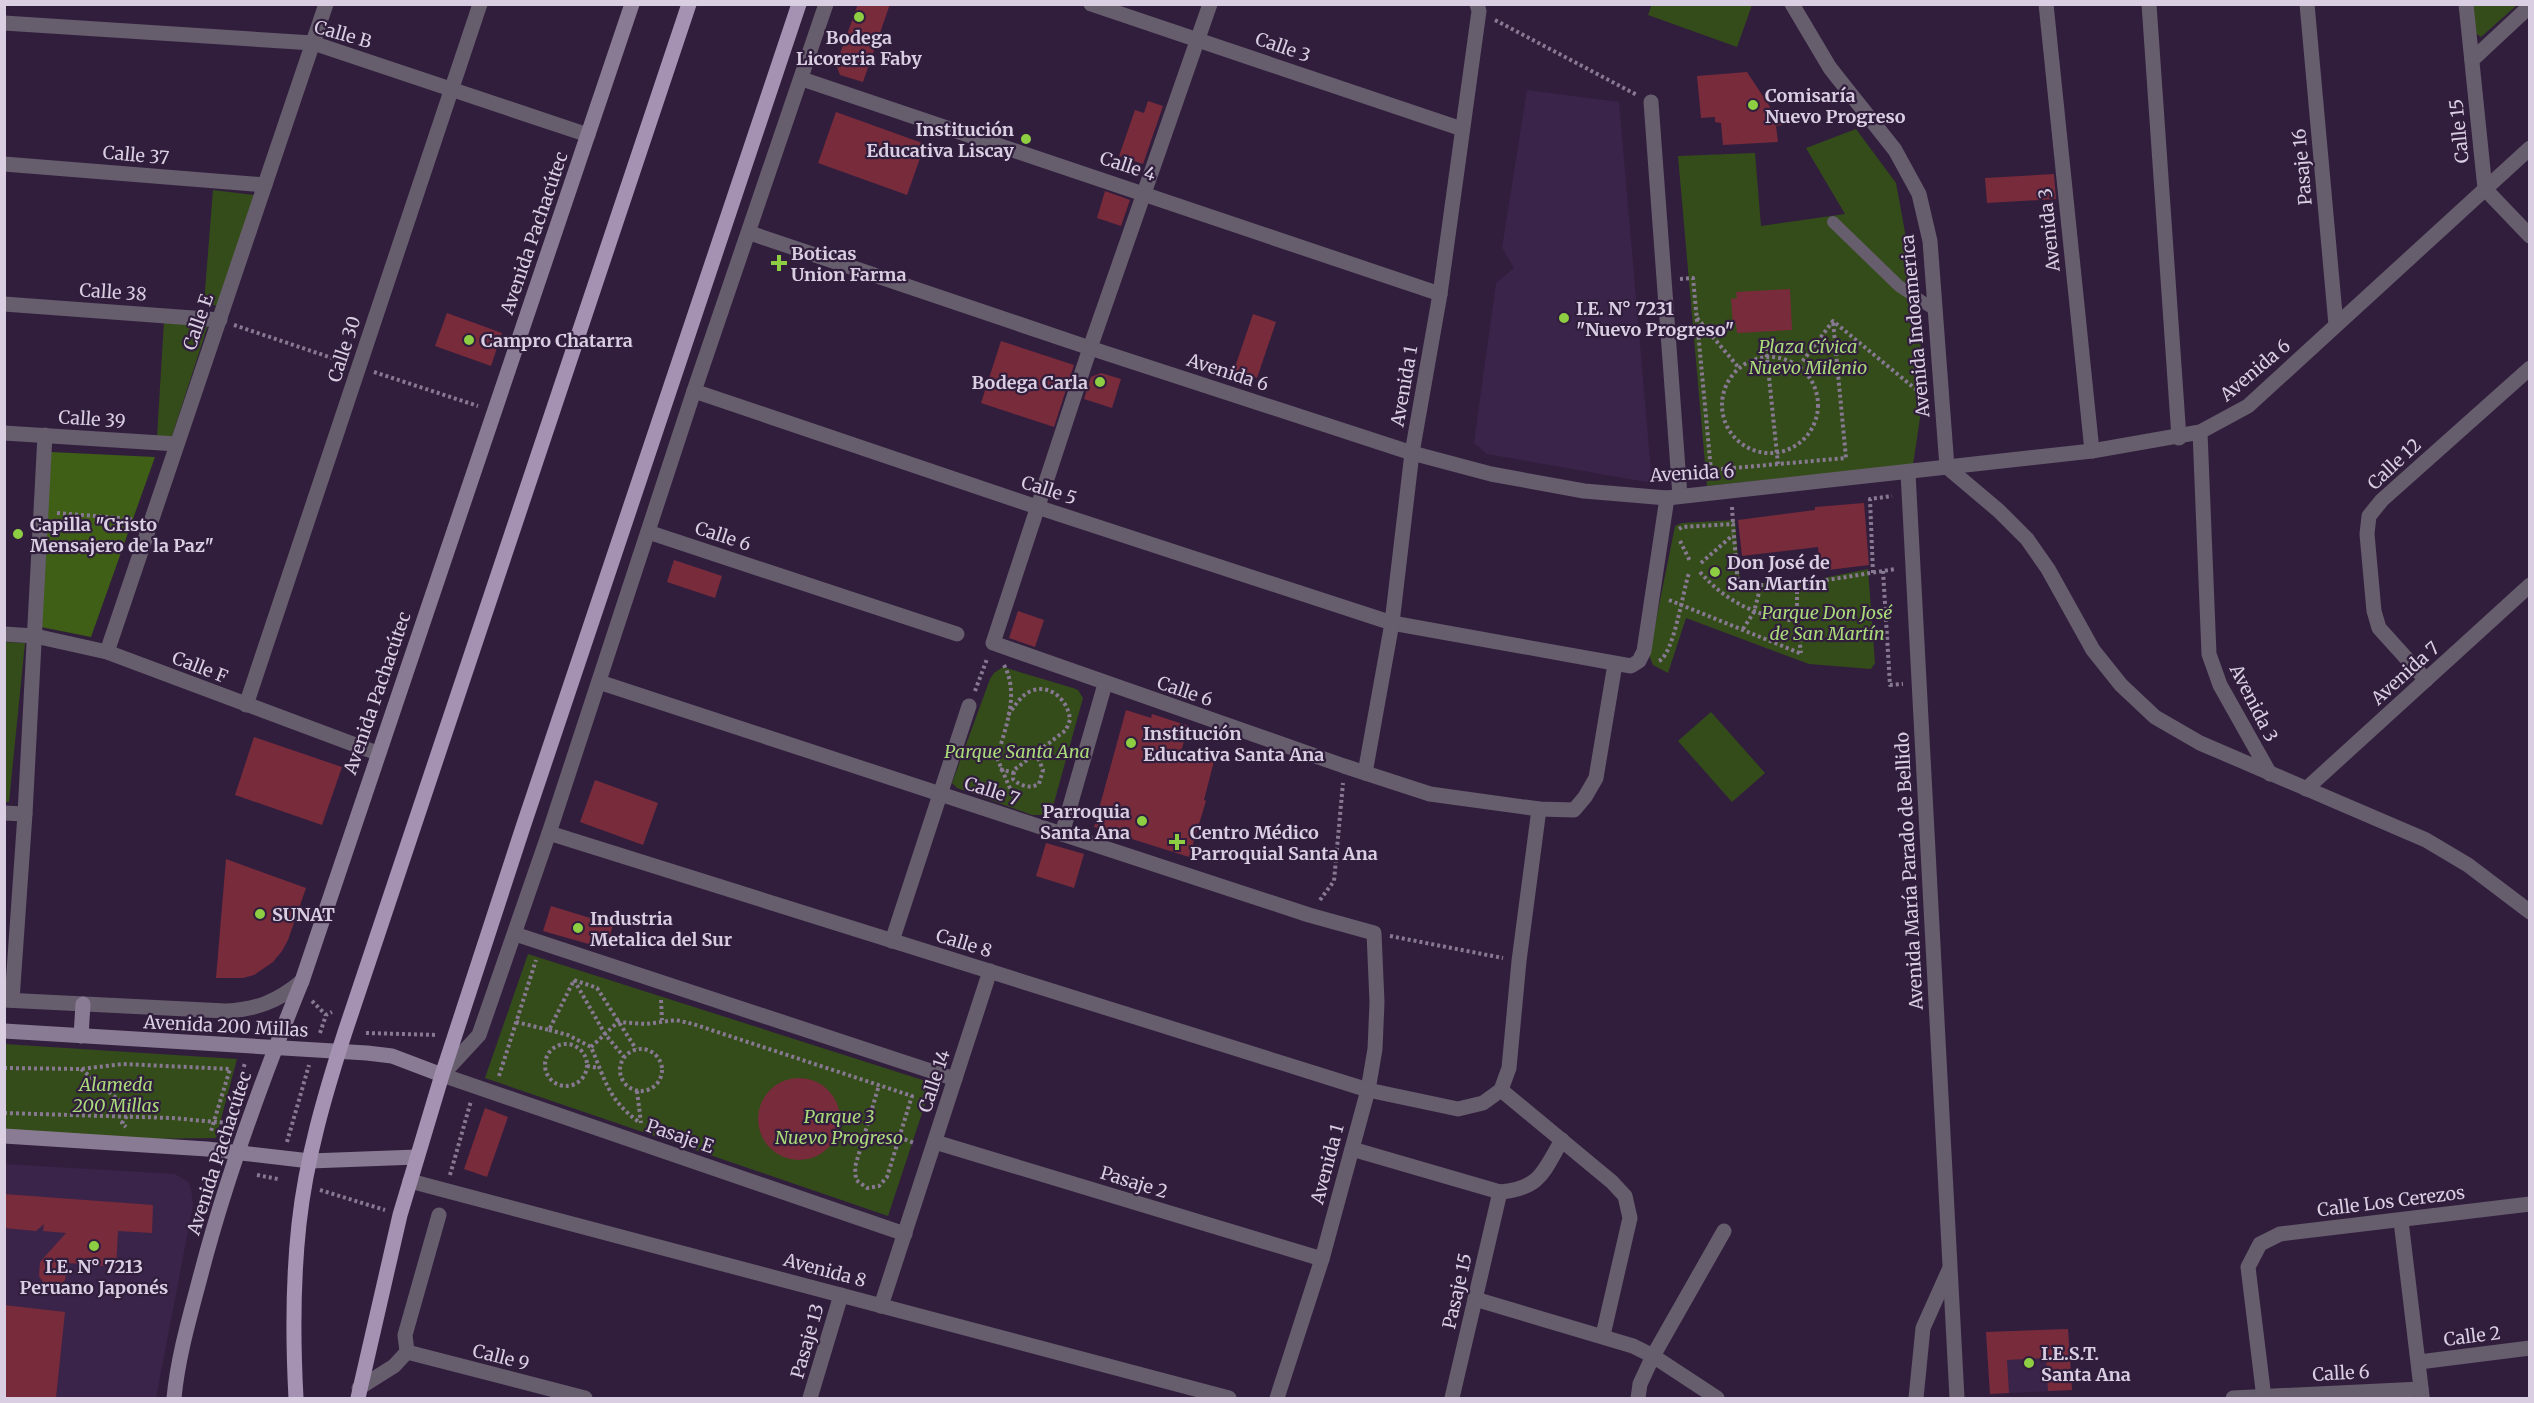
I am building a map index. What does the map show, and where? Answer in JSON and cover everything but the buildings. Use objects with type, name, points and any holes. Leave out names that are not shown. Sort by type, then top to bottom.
[{"type":"main road","points":[[296,1398],[299,1224],[322,1107],[345,1032],[690,4]]},
{"type":"main road","points":[[358,1393],[400,1215],[442,1076],[523,827],[799,4]]},
{"type":"street","name":"Calle E","points":[[107,652],[326,4]]},
{"type":"street","name":"Calle 30","points":[[246,705],[480,4]]},
{"type":"street","name":"Avenida Pachacútec","points":[[174,1398],[177,1363],[211,1235],[237,1152],[274,1048],[302,981],[377,753],[632,4]]},
{"type":"street","points":[[442,1076],[479,1035],[549,833],[694,391],[750,233],[826,4]]},
{"type":"street","name":"Calle 3","points":[[1091,4],[1462,129]]},
{"type":"street","points":[[993,643],[1090,348],[1210,4]]},
{"type":"street","name":"Avenida Indoamerica","points":[[1792,4],[1830,68],[1895,150],[1919,194],[1930,241],[1947,467]]},
{"type":"street","name":"Avenida 3","points":[[2046,4],[2092,451]]},
{"type":"street","points":[[2149,4],[2180,438]]},
{"type":"street","name":"Pasaje 16","points":[[2307,4],[2336,325]]},
{"type":"street","name":"Calle 15","points":[[2466,4],[2485,189]]},
{"type":"street","points":[[2472,60],[2529,6]]},
{"type":"street","name":"Avenida 1","points":[[1365,773],[1392,623],[1412,453],[1440,294],[1478,8]]},
{"type":"street","name":"Calle B","points":[[4,22],[313,43],[588,135]]},
{"type":"street","name":"Calle 4","points":[[802,79],[1440,294]]},
{"type":"street","points":[[1615,664],[1631,666],[1639,661],[1644,651],[1674,497],[1665,279],[1651,102]]},
{"type":"street","name":"Avenida 6","points":[[750,233],[1090,348],[1412,453],[1491,474],[1584,491],[1674,497],[2092,451],[2180,438],[2200,432],[2248,406],[2529,148]]},
{"type":"street","name":"Calle 37","points":[[4,164],[265,185]]},
{"type":"street","points":[[2485,189],[2529,236]]},
{"type":"street","name":"Calle 38","points":[[4,304],[219,320]]},
{"type":"street","name":"Calle 12","points":[[2426,680],[2379,628],[2374,611],[2367,534],[2369,516],[2382,500],[2529,368]]},
{"type":"street","name":"Calle 5","points":[[694,391],[1037,507],[1392,623],[1615,664]]},
{"type":"street","name":"Avenida 3","points":[[2200,432],[2208,654],[2220,686],[2270,774]]},
{"type":"street","name":"Calle 39","points":[[4,433],[177,444]]},
{"type":"street","points":[[8,1000],[25,814],[45,435]]},
{"type":"street","points":[[1947,467],[1999,511],[2027,539],[2048,569],[2093,650],[2121,685],[2155,717],[2200,743],[2426,840],[2468,865],[2529,912]]},
{"type":"street","name":"Avenida María Parado de Bellido","points":[[1908,473],[1957,1398]]},
{"type":"street","name":"Calle 6","points":[[648,532],[957,634]]},
{"type":"street","name":"Avenida 7","points":[[2306,789],[2529,585]]},
{"type":"street","name":"Calle F","points":[[4,634],[34,636],[107,652],[377,753]]},
{"type":"street","name":"Calle 6","points":[[993,643],[1104,684],[1430,794],[1539,809],[1574,810],[1596,778],[1615,664]]},
{"type":"street","name":"Calle 7","points":[[599,682],[1310,915],[1374,933]]},
{"type":"street","points":[[1062,834],[1104,684]]},
{"type":"street","points":[[892,941],[969,706]]},
{"type":"street","points":[[1539,809],[1519,961],[1509,1068],[1501,1090],[1612,1182],[1625,1196],[1630,1218],[1603,1335]]},
{"type":"street","points":[[4,813],[25,814]]},
{"type":"street","name":"Calle 8","points":[[549,833],[1368,1090],[1458,1109],[1483,1103],[1501,1090]]},
{"type":"street","name":"Avenida 1","points":[[1277,1398],[1322,1259],[1368,1090],[1375,1049],[1377,1002],[1374,933]]},
{"type":"street","points":[[515,934],[955,1079]]},
{"type":"street","name":"Calle 14","points":[[881,1306],[990,971]]},
{"type":"street","name":"Avenida 200 Millas","points":[[8,1000],[226,1011],[250,1009],[288,993],[302,981]]},
{"type":"street","points":[[81,1036],[83,1004]]},
{"type":"street","name":"Avenida 200 Millas","points":[[4,1031],[392,1056],[420,1065],[442,1076]]},
{"type":"street","name":"Pasaje E","points":[[442,1076],[904,1234]]},
{"type":"street","points":[[4,1136],[207,1149],[310,1161],[417,1157]]},
{"type":"street","points":[[1352,1149],[1500,1192],[1520,1190],[1540,1178],[1562,1140]]},
{"type":"street","name":"Pasaje 2","points":[[934,1142],[1322,1259]]},
{"type":"street","name":"Avenida 8","points":[[410,1181],[1220,1397]]},
{"type":"street","name":"Pasaje 15","points":[[1452,1398],[1500,1192]]},
{"type":"street","name":"Calle Los Cerezos","points":[[2264,1398],[2248,1267],[2260,1244],[2280,1234],[2529,1204]]},
{"type":"street","points":[[358,1393],[394,1366],[407,1353],[405,1335],[439,1215]]},
{"type":"street","points":[[2401,1221],[2422,1394]]},
{"type":"street","points":[[1638,1398],[1640,1384],[1653,1356],[1724,1231]]},
{"type":"street","name":"Avenida María Parado de Bellido","points":[[1916,1398],[1923,1328],[1950,1267]]},
{"type":"street","name":"Pasaje 13","points":[[810,1398],[841,1295]]},
{"type":"street","points":[[1475,1299],[1603,1335],[1633,1346],[1653,1356],[1717,1398]]},
{"type":"street","name":"Calle 2","points":[[2419,1362],[2529,1348]]},
{"type":"street","name":"Calle 9","points":[[407,1353],[585,1398]]},
{"type":"street","name":"Calle 6","points":[[2233,1398],[2422,1394]]},
{"type":"lane","points":[[1833,222],[1899,286],[1935,310]]},
{"type":"path","points":[[1478,8],[1651,102]]},
{"type":"path","points":[[1665,279],[1693,278],[1711,470],[1846,458],[1833,321]]},
{"type":"path","points":[[1697,317],[1739,368]]},
{"type":"path","points":[[1833,321],[1943,412]]},
{"type":"path","points":[[1799,366],[1833,321]]},
{"type":"path","points":[[1766,348],[1780,486]]},
{"type":"path","points":[[1766,357],[1778,357],[1799,366],[1814,384],[1819,406],[1818,417],[1807,438],[1788,451],[1777,453],[1765,453],[1744,446],[1728,429],[1722,408],[1726,386],[1739,368],[1748,362],[1766,357]]},
{"type":"path","points":[[1872,573],[1870,499],[1899,496]]},
{"type":"path","points":[[41,512],[151,521]]},
{"type":"path","points":[[1677,532],[1682,527],[1733,524],[1738,585],[1797,585],[1913,566]]},
{"type":"path","points":[[1701,563],[1734,535]]},
{"type":"path","points":[[1883,571],[1890,685],[1919,684]]},
{"type":"path","points":[[1700,572],[1719,591],[1754,612],[1775,619],[1797,621]]},
{"type":"path","points":[[1652,657],[1657,661],[1664,657],[1689,573]]},
{"type":"path","points":[[1743,629],[1754,612],[1761,585]]},
{"type":"path","points":[[1666,592],[1665,599],[1802,654],[1797,621],[1797,585]]},
{"type":"path","points":[[993,643],[1011,683],[1005,734],[997,758],[1026,823]]},
{"type":"path","points":[[969,706],[993,643]]},
{"type":"path","points":[[999,671],[1012,670]]},
{"type":"path","points":[[1008,715],[1018,700],[1033,690],[1050,691],[1066,704],[1070,720],[1066,730],[1036,753],[1014,770],[1013,779],[1017,783],[1030,787],[1039,784],[1043,770],[1036,753]]},
{"type":"path","points":[[1072,734],[1075,723]]},
{"type":"path","points":[[1310,915],[1334,882],[1344,766]]},
{"type":"path","points":[[1000,769],[1014,773]]},
{"type":"path","points":[[1374,933],[1519,961]]},
{"type":"path","points":[[496,1085],[536,958],[547,962]]},
{"type":"path","points":[[586,984],[588,975]]},
{"type":"path","points":[[549,1030],[574,980]]},
{"type":"path","points":[[574,980],[597,988],[636,1049]]},
{"type":"path","points":[[574,980],[605,1034],[624,1057]]},
{"type":"path","points":[[309,998],[326,1016]]},
{"type":"path","points":[[662,1020],[660,999],[672,1002]]},
{"type":"path","points":[[591,1047],[618,1022],[646,1024],[662,1020],[676,1020],[714,1030],[879,1085],[912,1096],[884,1182],[873,1188],[861,1185],[856,1180],[855,1167],[879,1085]]},
{"type":"path","points":[[516,1022],[572,1037],[591,1047],[610,1093],[622,1108],[641,1124],[646,1133]]},
{"type":"path","points":[[321,1029],[456,1036]]},
{"type":"path","points":[[571,1045],[572,1037]]},
{"type":"path","points":[[571,1045],[583,1053],[587,1066],[586,1073],[577,1084],[563,1087],[551,1080],[545,1068],[548,1054],[558,1046],[571,1045]]},
{"type":"path","points":[[4,1113],[172,1118],[226,1125],[249,1047]]},
{"type":"path","points":[[636,1049],[650,1051],[656,1055],[662,1069],[658,1083],[652,1088],[637,1091],[628,1087],[620,1077],[620,1063],[624,1057],[636,1049]]},
{"type":"path","points":[[313,1050],[282,1157],[278,1179],[306,1185],[400,1215]]},
{"type":"path","points":[[4,1068],[81,1069],[123,1064],[230,1069],[207,1149]]},
{"type":"path","points":[[587,1066],[599,1068]]},
{"type":"path","points":[[81,1069],[131,1110],[122,1123],[140,1145]]},
{"type":"path","points":[[446,1190],[475,1086]]},
{"type":"path","points":[[637,1091],[641,1124]]},
{"type":"path","points":[[910,1153],[918,1131]]},
{"type":"path","points":[[899,1137],[914,1143]]},
{"type":"shaded area","name":"I.E. N° 7231 \"Nuevo Progreso\"","points":[[1527,90],[1619,102],[1652,483],[1487,454],[1474,443],[1496,283],[1514,268],[1502,248]]},
{"type":"shaded area","name":"I.E. N° 7213 Peruano Japonés","points":[[4,1164],[175,1174],[188,1182],[193,1205],[156,1398],[5,1398]]},
{"type":"shaded area","name":"I.E.S.T. Santa Ana","points":[[2068,1329],[2072,1390],[1990,1394],[1986,1332]]},
{"type":"green space","points":[[1652,4],[1752,5],[1737,47],[1648,15]]},
{"type":"green space","points":[[2469,5],[2517,5],[2481,37],[2475,33]]},
{"type":"green space","name":"Plaza Cívica Nuevo Milenio","points":[[1856,129],[1896,183],[1913,276],[1925,384],[1913,465],[1707,486],[1678,156],[1755,153],[1761,226],[1845,214],[1806,148]]},
{"type":"green space","points":[[213,190],[254,195],[218,306],[204,303]]},
{"type":"green space","points":[[164,321],[208,325],[171,439],[157,437]]},
{"type":"green space","points":[[51,452],[155,457],[91,637],[41,627]]},
{"type":"green space","name":"Parque Don José de San Martín","points":[[1735,520],[1740,583],[1799,583],[1868,569],[1875,663],[1871,669],[1809,664],[1686,618],[1668,673],[1653,665],[1649,655],[1675,526],[1682,523]]},
{"type":"green space","points":[[4,642],[25,643],[9,802],[4,802]]},
{"type":"green space","name":"Parque Santa Ana","points":[[1003,667],[1073,688],[1078,690],[1083,698],[1052,810],[1041,815],[1032,815],[957,788],[952,783],[990,679]]},
{"type":"green space","points":[[1711,712],[1765,773],[1732,802],[1678,741]]},
{"type":"green space","name":"Parque 3 Nuevo Progreso","points":[[528,954],[932,1083],[888,1216],[485,1078]]},
{"type":"green space","name":"Alameda 200 Millas","points":[[4,1044],[237,1059],[216,1138],[138,1139],[5,1130]]},
{"type":"place","name":"Bodega Licoreria Faby","points":[[859,17]]},
{"type":"place","name":"Comisaría Nuevo Progreso","points":[[1753,105]]},
{"type":"place","name":"Institución Educativa Liscay","points":[[1026,139]]},
{"type":"place","name":"Boticas Union Farma","points":[[779,263]]},
{"type":"place","name":"I.E. N° 7231 \"Nuevo Progreso\"","points":[[1564,318]]},
{"type":"place","name":"Campro Chatarra","points":[[469,340]]},
{"type":"place","name":"Bodega Carla","points":[[1100,382]]},
{"type":"place","name":"Capilla \"Cristo Mensajero de la Paz\"","points":[[18,534]]},
{"type":"place","name":"Don José de San Martín","points":[[1715,572]]},
{"type":"place","name":"Institución Educativa Santa Ana","points":[[1131,743]]},
{"type":"place","name":"Parroquia Santa Ana","points":[[1142,821]]},
{"type":"place","name":"Centro Médico Parroquial Santa Ana","points":[[1177,842]]},
{"type":"place","name":"SUNAT","points":[[260,914]]},
{"type":"place","name":"Industria Metalica del Sur","points":[[578,928]]},
{"type":"place","name":"I.E. N° 7213 Peruano Japonés","points":[[94,1246]]},
{"type":"place","name":"I.E.S.T. Santa Ana","points":[[2029,1363]]}]
